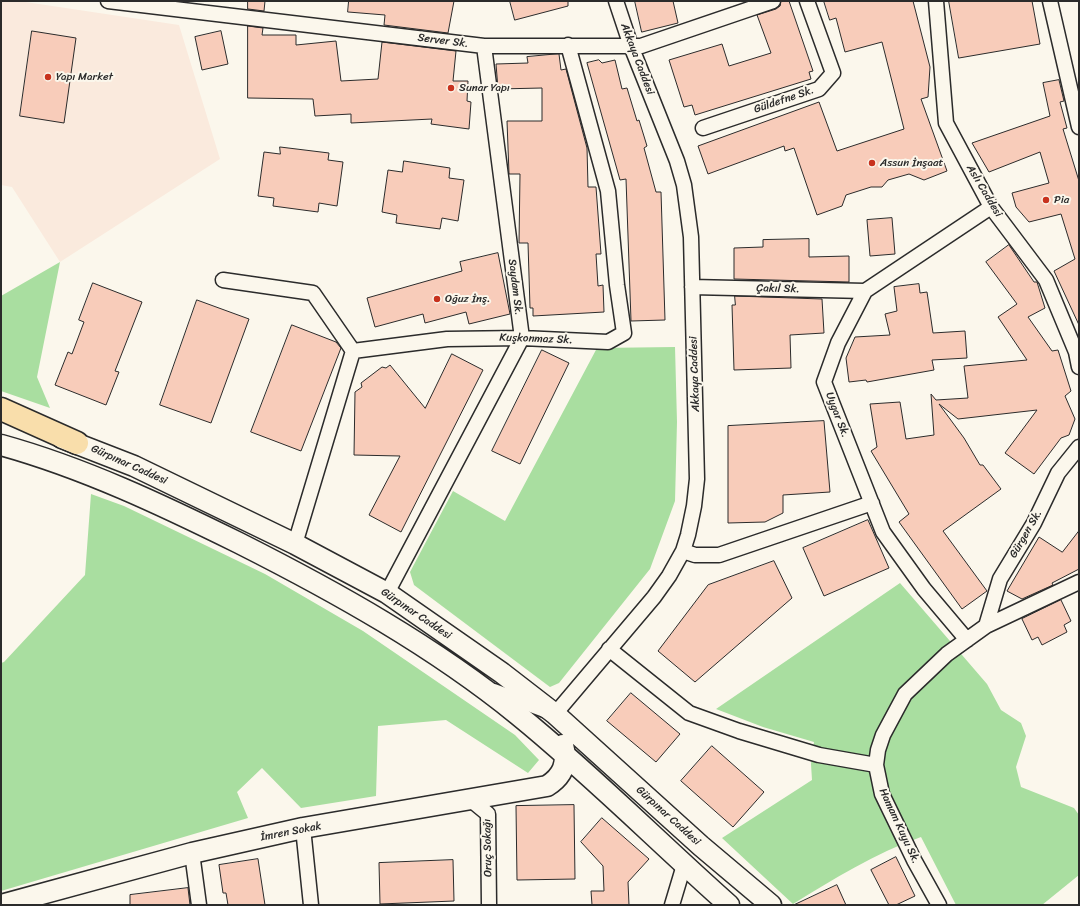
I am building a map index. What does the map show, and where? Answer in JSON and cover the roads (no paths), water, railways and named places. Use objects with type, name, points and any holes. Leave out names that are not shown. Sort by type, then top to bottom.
[{"type":"main road","points":[[1,409],[77,443]]},
{"type":"main road","name":"Gürpınar Caddesi","points":[[1,418],[77,443],[134,466],[295,544],[388,593],[502,673],[555,714],[701,846],[771,905]]},
{"type":"main road","points":[[1,445],[45,457],[104,479],[166,507],[240,544],[378,618],[479,685],[565,754],[729,905]]},
{"type":"main road","points":[[547,786],[562,773],[565,754],[555,714]]},
{"type":"main road","name":"İmren Sokak","points":[[1,905],[192,852],[304,828],[471,800],[574,780],[586,781],[600,787]]},
{"type":"street","name":"Server Sk.","points":[[108,1],[484,46],[641,46],[773,1]]},
{"type":"street","name":"Akkaya Caddesi","points":[[555,714],[654,597],[669,576],[683,552],[694,506],[698,479],[691,237],[684,185],[677,161],[631,46],[616,1]]},
{"type":"street","name":"Güldefne Sk.","points":[[703,128],[819,89],[833,73],[807,1]]},
{"type":"street","name":"Aslı Caddesi","points":[[936,1],[946,123],[991,207],[1046,280],[1077,351],[1079,367]]},
{"type":"street","points":[[1050,1],[1079,127]]},
{"type":"street","name":"Kuşkonmaz Sk.","points":[[353,351],[447,339],[522,338],[608,342],[624,334],[617,285],[608,191],[568,45]]},
{"type":"street","name":"Saydam Sk.","points":[[484,46],[522,338]]},
{"type":"street","name":"Uygar Sk.","points":[[967,640],[924,589],[883,532],[824,382],[838,343],[864,291],[991,207]]},
{"type":"street","points":[[223,280],[313,293],[353,351],[295,544]]},
{"type":"street","name":"Çakıl Sk.","points":[[692,287],[864,291]]},
{"type":"street","points":[[388,593],[522,338]]},
{"type":"street","name":"Gürgen Sk.","points":[[986,626],[1000,579],[1034,523],[1058,473],[1079,447]]},
{"type":"street","points":[[683,552],[695,555],[719,555],[872,503]]},
{"type":"street","name":"Hamam Kuyu Sk.","points":[[939,905],[914,860],[882,794],[876,765],[878,750],[883,735],[905,694],[937,663],[986,626],[1079,582]]},
{"type":"street","points":[[609,649],[689,712],[739,731],[820,755],[876,765]]},
{"type":"street","points":[[479,685],[555,714]]},
{"type":"street","name":"Oruç Sokağı","points":[[471,800],[488,814],[489,905]]},
{"type":"street","points":[[304,828],[311,905]]},
{"type":"street","points":[[192,852],[199,905]]},
{"type":"street","points":[[672,905],[684,865]]},
{"type":"place","name":"Yapı Market","points":[[48,77]]},
{"type":"place","name":"Sunar Yapı","points":[[451,88]]},
{"type":"place","name":"Assun İnşaat","points":[[872,163]]},
{"type":"place","name":"Pia","points":[[1046,200]]},
{"type":"place","name":"Oğuz İnş.","points":[[437,299]]}]
